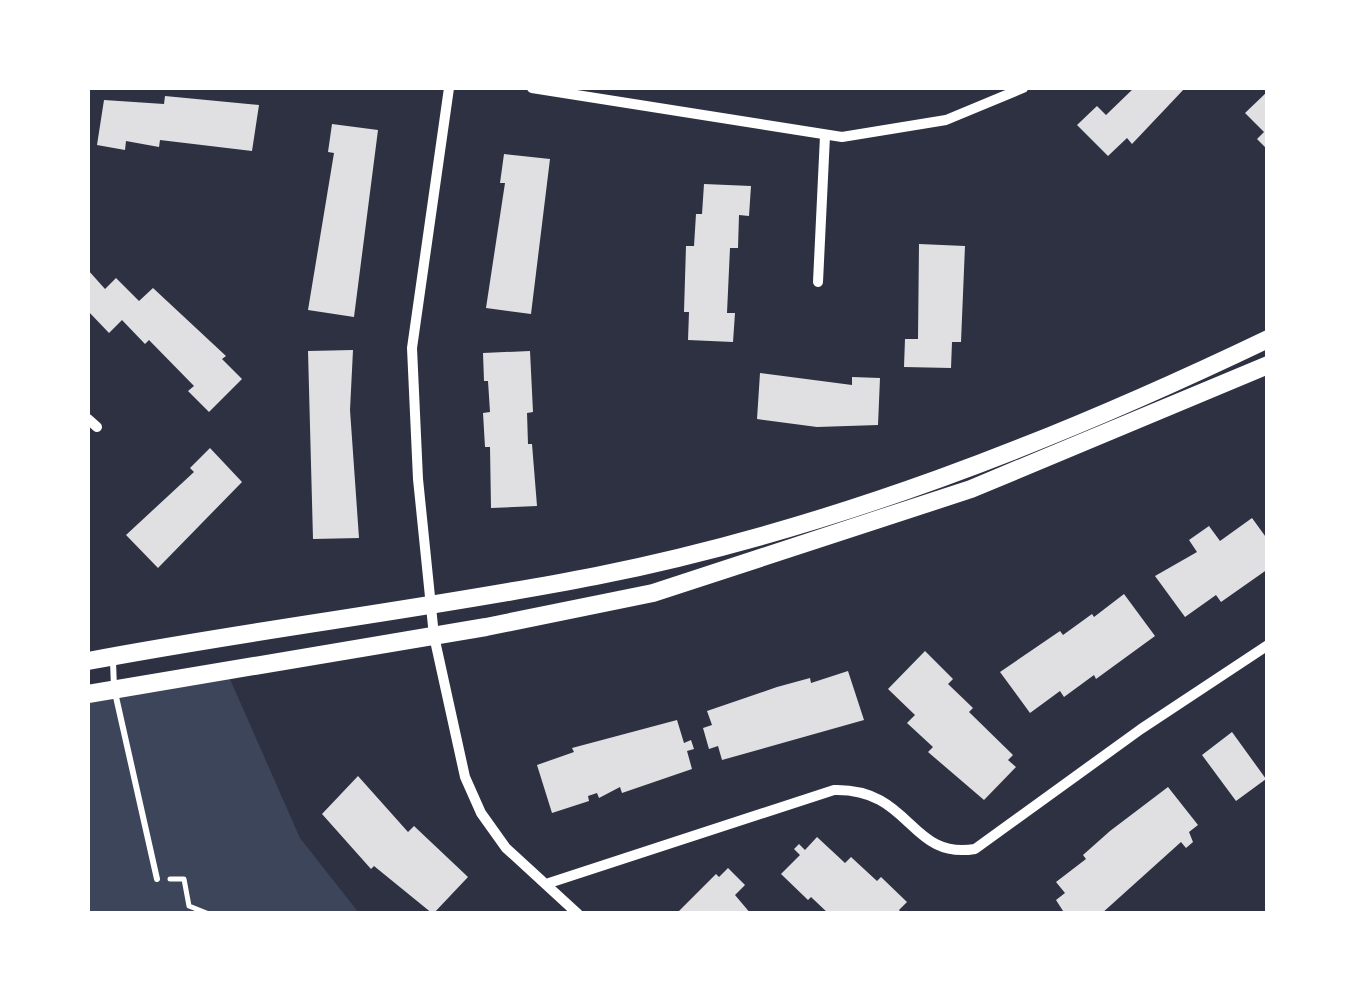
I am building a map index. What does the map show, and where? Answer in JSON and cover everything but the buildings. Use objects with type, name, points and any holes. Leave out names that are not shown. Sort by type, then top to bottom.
[{"type":"main road","points":[[88,662],[598,576],[856,507],[1102,418],[1268,339]]},
{"type":"main road","points":[[88,694],[434,636],[652,593],[972,489],[1268,365]]},
{"type":"street","points":[[449,88],[412,348],[418,479],[434,636],[469,790],[506,848],[578,914]]},
{"type":"street","points":[[532,88],[826,136],[923,126],[1022,88]]},
{"type":"street","points":[[818,282],[826,136]]},
{"type":"street","points":[[546,884],[834,790],[868,791],[932,844],[947,850],[975,849],[1141,729],[1268,645]]},
{"type":"lane","points":[[112,656],[114,688],[158,880]]},
{"type":"path","points":[[158,880],[184,880],[190,906],[209,914]]},
{"type":"shaded area","points":[[226,670],[300,838],[359,913],[88,913],[88,694]]}]
